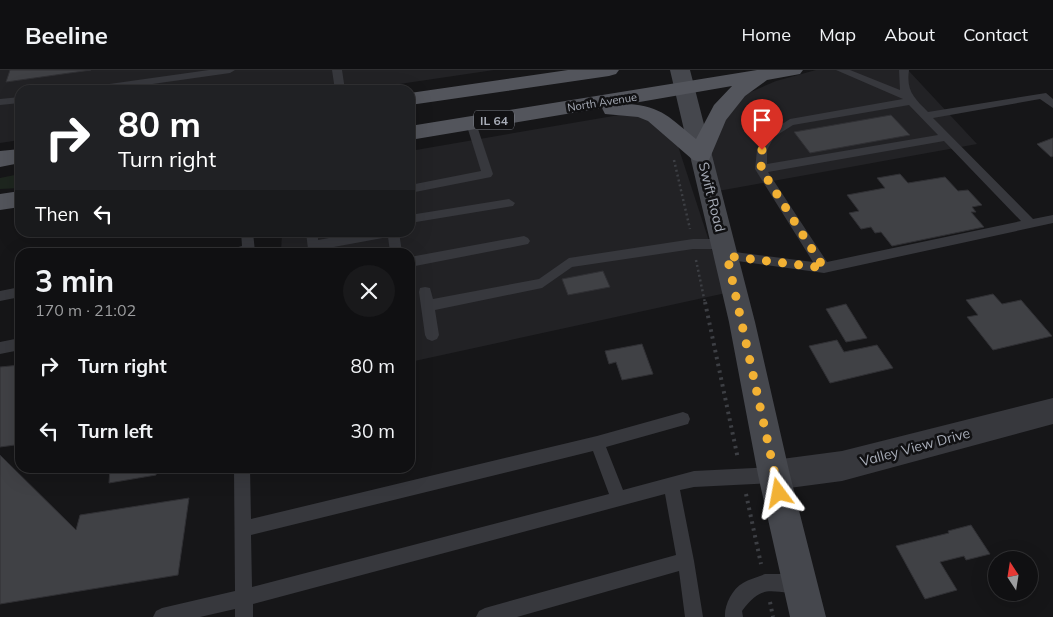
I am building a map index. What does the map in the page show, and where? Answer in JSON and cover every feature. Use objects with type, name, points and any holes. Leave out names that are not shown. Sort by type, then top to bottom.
[{"type":"main road","points":[[415,98],[574,72],[603,70]]},
{"type":"main road","name":"North Avenue","points":[[415,132],[578,106],[683,79],[769,74],[793,70]]},
{"type":"main road","points":[[578,106],[640,111],[655,116],[666,123],[701,155],[709,131],[732,96],[752,81],[769,74]]},
{"type":"main road","points":[[0,159],[15,157]]},
{"type":"main road","points":[[0,202],[15,200]]},
{"type":"street","name":"Swift Road","points":[[683,79],[726,250],[774,475],[808,617]]},
{"type":"street","name":"Valley View Drive","points":[[774,475],[842,466],[1053,411]]},
{"type":"lane","points":[[124,85],[230,70]]},
{"type":"lane","points":[[337,70],[339,85]]},
{"type":"lane","points":[[841,70],[908,98],[1031,224]]},
{"type":"lane","points":[[904,70],[903,77],[908,98]]},
{"type":"lane","points":[[925,116],[1042,95],[1053,105]]},
{"type":"lane","points":[[824,268],[761,169],[762,150],[770,135],[790,122],[908,98]]},
{"type":"lane","points":[[0,102],[15,100]]},
{"type":"lane","points":[[415,188],[487,174],[471,124]]},
{"type":"lane","points":[[761,169],[946,137]]},
{"type":"lane","points":[[415,218],[509,202]]},
{"type":"lane","points":[[427,306],[542,283],[569,263],[693,244],[824,268],[1053,220]]},
{"type":"lane","points":[[312,237],[312,246],[363,237]]},
{"type":"lane","points":[[415,261],[524,241]]},
{"type":"lane","points":[[425,292],[432,335]]},
{"type":"lane","points":[[0,296],[15,293]]},
{"type":"lane","points":[[0,348],[15,345]]},
{"type":"lane","points":[[242,529],[597,443],[683,419]]},
{"type":"lane","points":[[597,443],[619,499]]},
{"type":"lane","points":[[242,473],[244,617]]},
{"type":"lane","points":[[162,617],[243,598],[694,479],[774,475]]},
{"type":"lane","points":[[671,486],[686,561],[694,617]]},
{"type":"lane","points":[[485,617],[686,561]]},
{"type":"lane","points":[[734,617],[732,609],[747,590],[765,583],[800,583]]},
{"type":"path","points":[[672,153],[679,173],[691,234]]},
{"type":"path","points":[[696,255],[735,448]]},
{"type":"path","points":[[749,507],[763,570]]},
{"type":"path","points":[[770,601],[773,617]]},
{"type":"shaded area","points":[[0,70],[494,70],[393,85],[15,85],[15,141],[0,143]]},
{"type":"shaded area","points":[[816,70],[908,70],[977,144],[718,191],[710,150],[737,98],[776,81]]},
{"type":"shaded area","points":[[619,115],[638,116],[657,122],[678,146],[726,293],[415,361],[415,248],[281,248],[282,237],[415,237],[415,150]]},
{"type":"shaded area","points":[[15,175],[15,188],[0,189],[0,178]]},
{"type":"building","points":[[10,70],[91,70],[6,82]]},
{"type":"building","points":[[891,115],[910,135],[810,153],[794,132]]},
{"type":"building","points":[[1053,138],[1053,156],[1051,157],[1037,144]]},
{"type":"building","points":[[900,174],[908,183],[945,177],[958,191],[968,190],[982,205],[972,207],[976,212],[971,212],[984,227],[892,246],[881,232],[875,233],[871,227],[861,229],[849,213],[859,211],[847,195],[885,188],[877,178]]},
{"type":"building","points":[[603,271],[610,287],[568,295],[562,279]]},
{"type":"building","points":[[993,294],[1002,304],[1021,300],[1052,336],[993,350],[967,317],[978,315],[966,300]]},
{"type":"building","points":[[846,304],[867,338],[846,342],[826,309]]},
{"type":"building","points":[[837,340],[844,352],[877,345],[893,368],[830,383],[809,346]]},
{"type":"building","points":[[642,344],[653,374],[622,380],[616,362],[609,364],[605,351]]},
{"type":"building","points":[[15,366],[15,445],[0,447],[0,367]]},
{"type":"building","points":[[0,455],[15,470],[15,473],[18,473],[76,530],[80,515],[189,498],[178,575],[0,604]]},
{"type":"building","points":[[110,473],[156,473],[156,475],[109,483]]},
{"type":"building","points":[[971,525],[988,551],[988,554],[966,560],[964,556],[940,562],[957,590],[925,599],[896,546],[949,533],[948,531]]},
{"type":"route","points":[[762,150],[761,169],[824,268],[727,256],[779,493]]}]
